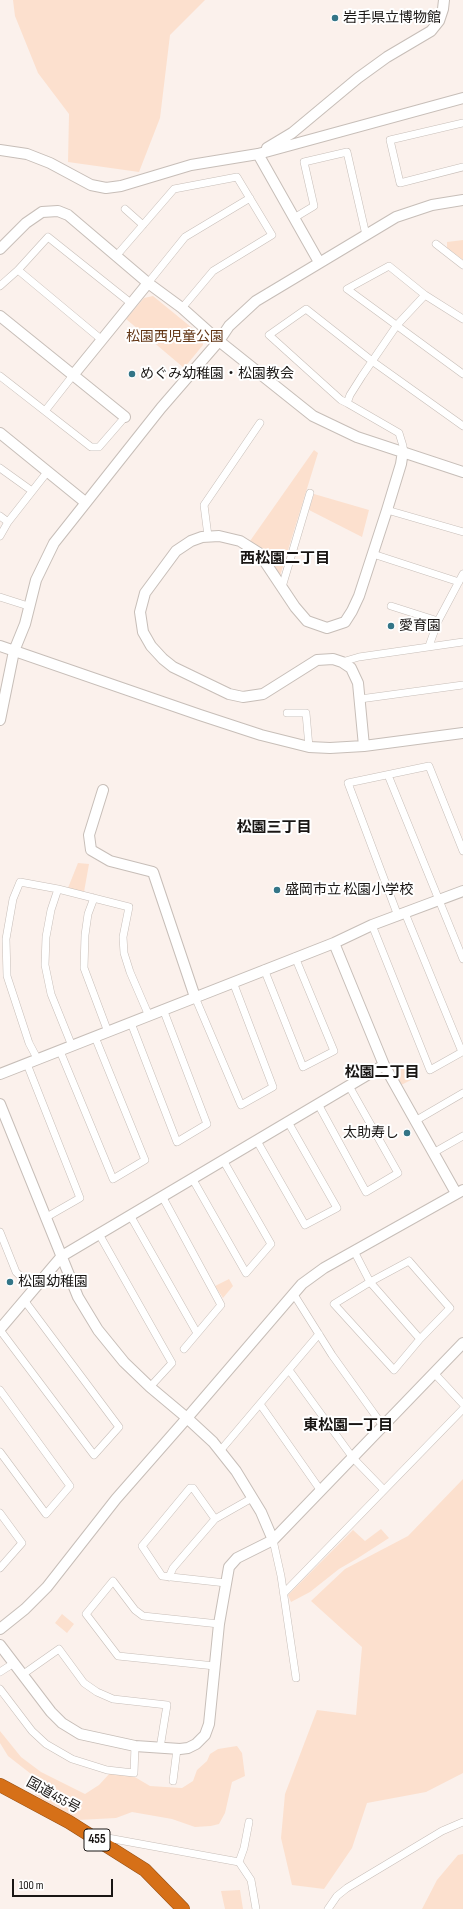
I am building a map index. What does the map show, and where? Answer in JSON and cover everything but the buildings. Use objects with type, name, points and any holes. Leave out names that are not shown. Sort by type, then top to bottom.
[{"type":"highway","name":"国道455号","points":[[0,1785],[69,1822],[145,1870],[183,1909]]},
{"type":"street","points":[[258,154],[292,133],[358,78],[387,57],[431,31],[439,21],[444,0]]},
{"type":"street","points":[[0,150],[27,154],[50,163],[91,186],[106,188],[120,186],[191,165],[258,154],[463,98]]},
{"type":"street","points":[[463,123],[390,140],[400,183],[463,167]]},
{"type":"street","points":[[294,218],[314,206],[304,162],[347,152],[366,235]]},
{"type":"street","points":[[258,154],[319,262]]},
{"type":"street","points":[[117,255],[174,189],[236,177],[272,235],[212,271],[182,308]]},
{"type":"street","points":[[45,411],[185,237],[250,198]]},
{"type":"street","points":[[0,720],[14,651],[25,624],[28,606],[36,580],[54,543],[85,502],[229,326],[256,300],[396,217],[432,205],[463,200]]},
{"type":"street","points":[[125,209],[143,225]]},
{"type":"street","points":[[0,249],[33,217],[42,212],[54,211],[68,215],[117,255],[148,283],[182,308],[313,416],[357,437],[463,472]]},
{"type":"street","points":[[0,286],[18,270],[48,237],[132,304]]},
{"type":"street","points":[[436,244],[463,265]]},
{"type":"street","points":[[463,320],[433,298],[425,295],[389,266],[347,289],[463,374]]},
{"type":"street","points":[[18,270],[102,340]]},
{"type":"street","points":[[347,403],[362,376],[397,325],[425,295]]},
{"type":"street","points":[[364,746],[360,699],[356,676],[351,668],[342,662],[333,659],[317,660],[272,690],[255,696],[244,697],[229,694],[216,689],[173,666],[163,659],[151,646],[143,632],[140,612],[144,593],[176,551],[191,541],[208,536],[233,538],[254,548],[264,559],[295,607],[307,621],[321,627],[334,627],[345,622],[352,611],[387,510],[401,464],[403,446],[399,433],[341,400],[269,336],[306,309],[372,361],[463,426]]},
{"type":"street","points":[[0,316],[74,374],[125,417],[100,447],[91,447],[0,376]]},
{"type":"street","points":[[208,536],[204,505],[260,423]]},
{"type":"street","points":[[0,433],[85,502]]},
{"type":"street","points":[[0,468],[32,491]]},
{"type":"street","points":[[0,536],[8,522],[48,471]]},
{"type":"street","points":[[282,587],[310,493]]},
{"type":"street","points":[[387,510],[463,532]]},
{"type":"street","points":[[0,516],[8,522]]},
{"type":"street","points":[[373,554],[459,582]]},
{"type":"street","points":[[428,646],[438,621],[463,574]]},
{"type":"street","points":[[0,597],[28,606]]},
{"type":"street","points":[[391,606],[438,621]]},
{"type":"street","points":[[342,662],[359,657],[463,642]]},
{"type":"street","points":[[0,646],[215,720],[309,747],[330,748],[364,746],[463,733]]},
{"type":"street","points":[[360,699],[463,685]]},
{"type":"street","points":[[287,713],[306,714],[309,747]]},
{"type":"street","points":[[372,925],[430,1070],[462,1052],[401,914],[348,783],[429,766],[463,851]]},
{"type":"street","points":[[388,775],[463,959]]},
{"type":"street","points":[[103,790],[89,835],[91,850],[110,861],[153,872],[195,997],[241,1105],[273,1086],[233,982]]},
{"type":"street","points":[[38,1060],[29,1043],[9,983],[6,939],[13,899],[20,882],[58,888],[129,907],[124,937],[124,953],[130,972],[149,1016]]},
{"type":"street","points":[[58,888],[51,910],[46,937],[45,965],[51,994],[72,1046]]},
{"type":"street","points":[[0,1074],[264,969],[334,943],[372,925],[463,892]]},
{"type":"street","points":[[94,898],[88,914],[85,935],[84,968],[108,1032]]},
{"type":"street","points":[[0,1629],[25,1609],[47,1587],[116,1499],[302,1284],[324,1268],[460,1192],[433,1154],[384,1065],[334,943]]},
{"type":"street","points":[[264,969],[303,1068],[334,1051],[295,957]]},
{"type":"street","points":[[131,1023],[177,1142],[207,1124],[163,1009]]},
{"type":"street","points":[[60,1051],[113,1179],[145,1160],[96,1037]]},
{"type":"street","points":[[27,1064],[80,1198],[45,1218]]},
{"type":"street","points":[[24,1300],[119,1427],[94,1455],[0,1329],[24,1300],[62,1256],[384,1065]]},
{"type":"street","points":[[318,1104],[366,1192],[398,1173],[349,1086]]},
{"type":"street","points":[[415,1121],[463,1093]]},
{"type":"street","points":[[0,1104],[78,1297],[98,1330],[124,1362],[150,1388],[187,1418],[213,1442],[236,1471],[252,1498],[273,1540],[284,1593],[296,1678]]},
{"type":"street","points":[[257,1141],[305,1225],[337,1208],[288,1122]]},
{"type":"street","points":[[433,1154],[463,1136]]},
{"type":"street","points":[[192,1178],[246,1273],[271,1244],[223,1160]]},
{"type":"street","points":[[162,1196],[221,1305],[184,1349]]},
{"type":"street","points":[[130,1216],[197,1333]]},
{"type":"street","points":[[0,1232],[16,1272],[34,1289]]},
{"type":"street","points":[[99,1234],[172,1363],[150,1388]]},
{"type":"street","points":[[354,1251],[370,1282],[420,1338]]},
{"type":"street","points":[[409,1261],[450,1308],[420,1338],[394,1370],[334,1304],[409,1261]]},
{"type":"street","points":[[293,1293],[318,1334],[383,1426]]},
{"type":"street","points":[[220,1451],[318,1334]]},
{"type":"street","points":[[0,1645],[50,1712],[68,1727],[80,1734],[135,1746],[160,1748],[188,1748],[199,1742],[205,1735],[209,1724],[219,1624],[229,1567],[232,1562],[273,1540],[321,1492],[434,1373],[462,1346]]},
{"type":"street","points":[[289,1370],[353,1458],[384,1490]]},
{"type":"street","points":[[434,1373],[463,1404]]},
{"type":"street","points":[[0,1390],[70,1486],[46,1514],[0,1452]]},
{"type":"street","points":[[260,1404],[321,1492]]},
{"type":"street","points":[[284,1593],[463,1409]]},
{"type":"street","points":[[215,1519],[193,1488],[190,1488],[142,1546],[162,1576],[226,1583]]},
{"type":"street","points":[[168,1577],[173,1568],[215,1519],[252,1498]]},
{"type":"street","points":[[0,1513],[22,1543],[0,1568]]},
{"type":"street","points":[[215,1666],[115,1655],[86,1614],[113,1581],[135,1610],[143,1616],[219,1624]]},
{"type":"street","points":[[22,1675],[59,1649],[84,1683],[97,1692],[113,1698],[167,1705],[160,1748]]},
{"type":"street","points":[[0,1672],[14,1663]]},
{"type":"street","points":[[0,1689],[32,1731],[46,1744],[72,1759],[107,1770],[134,1773],[135,1746]]},
{"type":"street","points":[[173,1781],[177,1749]]},
{"type":"street","points":[[239,1862],[244,1848],[249,1822]]},
{"type":"street","points":[[328,1909],[337,1896],[347,1888],[442,1831],[463,1822]]},
{"type":"street","points":[[89,1834],[239,1862],[251,1880],[256,1909]]},
{"type":"green space","points":[[13,0],[205,0],[170,35],[160,118],[139,172],[68,162],[69,114],[38,73],[15,16]]},
{"type":"green space","points":[[463,240],[463,260],[447,248],[447,242]]},
{"type":"green space","name":"松園西児童公園","points":[[153,296],[202,336],[203,345],[184,368],[126,319],[144,298]]},
{"type":"green space","points":[[314,450],[318,453],[280,576],[266,554],[250,541]]},
{"type":"green space","points":[[314,494],[369,510],[362,537],[309,510]]},
{"type":"green space","points":[[78,863],[89,864],[84,892],[68,888]]},
{"type":"green space","points":[[405,1064],[411,1080],[401,1085],[393,1069]]},
{"type":"green space","points":[[229,1279],[233,1286],[223,1298],[215,1286]]},
{"type":"green space","points":[[463,1479],[463,1773],[426,1792],[367,1803],[352,1848],[324,1889],[292,1885],[281,1838],[285,1794],[317,1710],[356,1715],[362,1647],[311,1601],[345,1569],[408,1536]]},
{"type":"green space","points":[[381,1529],[389,1538],[339,1569],[310,1592],[291,1602],[288,1595],[353,1530],[365,1541]]},
{"type":"green space","points":[[62,1614],[74,1624],[67,1633],[55,1623]]},
{"type":"green space","points":[[0,1731],[21,1757],[41,1772],[85,1794],[99,1785],[111,1772],[128,1773],[150,1786],[182,1788],[193,1781],[197,1770],[207,1761],[210,1754],[218,1749],[237,1746],[242,1753],[245,1776],[232,1782],[225,1813],[219,1824],[195,1827],[172,1819],[132,1812],[116,1818],[78,1820],[35,1795],[40,1781],[8,1756],[0,1743]]},
{"type":"green space","points":[[463,1854],[463,1909],[422,1909],[437,1880],[458,1855]]},
{"type":"green space","points":[[240,1890],[243,1909],[225,1909],[221,1891]]},
{"type":"place","name":"岩手県立博物館","points":[[335,18]]},
{"type":"place","name":"めぐみ幼稚園・松園教会","points":[[132,374]]},
{"type":"place","name":"愛育園","points":[[391,626]]},
{"type":"place","name":"盛岡市立 松園小学校","points":[[277,890]]},
{"type":"place","name":"太助寿し","points":[[407,1133]]},
{"type":"place","name":"松園幼稚園","points":[[10,1282]]},
{"type":"district","name":"西松園二丁目","points":[[285,559]]},
{"type":"district","name":"松園三丁目","points":[[274,828]]},
{"type":"district","name":"松園二丁目","points":[[382,1073]]},
{"type":"district","name":"東松園一丁目","points":[[348,1426]]}]
